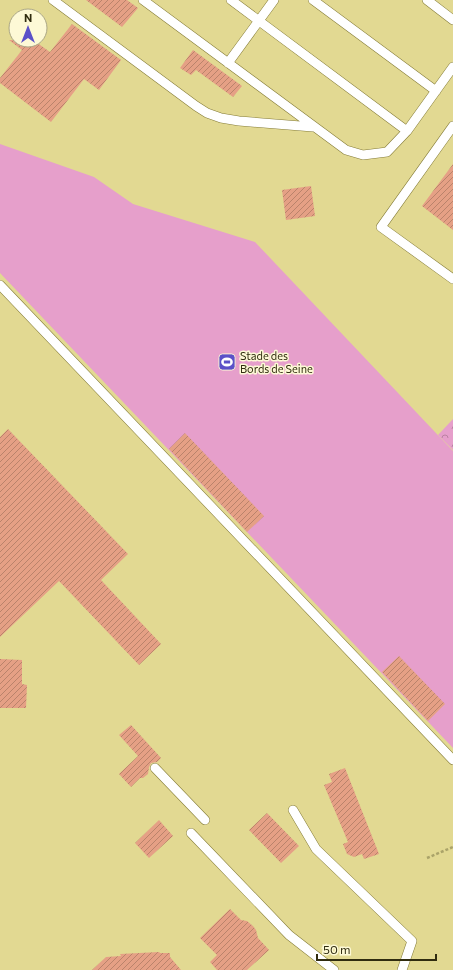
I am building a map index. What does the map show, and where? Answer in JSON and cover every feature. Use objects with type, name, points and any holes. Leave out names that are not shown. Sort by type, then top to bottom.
[{"type":"lane","points":[[53,0],[207,113],[221,118],[239,121],[315,127]]},
{"type":"lane","points":[[143,0],[346,150],[363,155],[387,152],[407,131],[453,67]]},
{"type":"lane","points":[[231,0],[407,131]]},
{"type":"lane","points":[[228,63],[274,0]]},
{"type":"lane","points":[[313,0],[436,91]]},
{"type":"lane","points":[[427,0],[453,20]]},
{"type":"lane","points":[[453,126],[381,227],[453,279]]},
{"type":"lane","points":[[0,285],[453,760]]},
{"type":"lane","points":[[155,768],[205,820]]},
{"type":"lane","points":[[293,810],[316,849],[412,941],[402,970]]},
{"type":"lane","points":[[191,833],[289,935],[334,970]]},
{"type":"path","points":[[427,858],[453,847]]},
{"type":"green space","name":"Stade des Bords de Seine","points":[[0,144],[94,177],[133,204],[255,242],[453,451],[453,748],[0,273]]},
{"type":"green space","points":[[453,419],[453,450],[438,435]]},
{"type":"building","points":[[86,0],[127,0],[138,8],[122,27]]},
{"type":"building","points":[[72,24],[121,60],[99,90],[84,79],[51,122],[0,83],[0,78],[22,50],[19,48],[44,48],[50,52]]},
{"type":"building","points":[[193,50],[242,86],[233,97],[196,70],[191,75],[180,68]]},
{"type":"building","points":[[453,164],[453,230],[422,206]]},
{"type":"building","points":[[311,186],[315,216],[286,220],[282,190]]},
{"type":"building","points":[[8,429],[128,554],[101,580],[161,644],[139,665],[59,581],[0,637],[0,437]]},
{"type":"building","points":[[185,433],[264,516],[247,532],[169,449]]},
{"type":"building","points":[[399,656],[445,704],[428,721],[382,672]]},
{"type":"building","points":[[0,659],[22,660],[22,684],[27,685],[26,708],[0,708]]},
{"type":"building","points":[[131,725],[161,758],[157,762],[151,763],[148,774],[143,778],[140,778],[131,787],[119,774],[138,756],[119,735]]},
{"type":"building","points":[[345,768],[379,854],[364,859],[362,854],[354,857],[347,854],[343,844],[348,842],[324,785],[332,782],[329,774]]},
{"type":"building","points":[[267,813],[299,846],[281,863],[249,830]]},
{"type":"building","points":[[159,820],[173,836],[149,858],[135,843]]},
{"type":"building","points":[[230,909],[241,920],[247,921],[253,926],[256,930],[258,938],[269,950],[247,970],[217,970],[210,962],[217,955],[200,938]]},
{"type":"building","points":[[159,952],[170,953],[170,957],[181,970],[92,970],[106,957],[121,956],[120,954]]},
{"type":"place","name":"Stade des Bords de Seine","points":[[227,362]]}]
